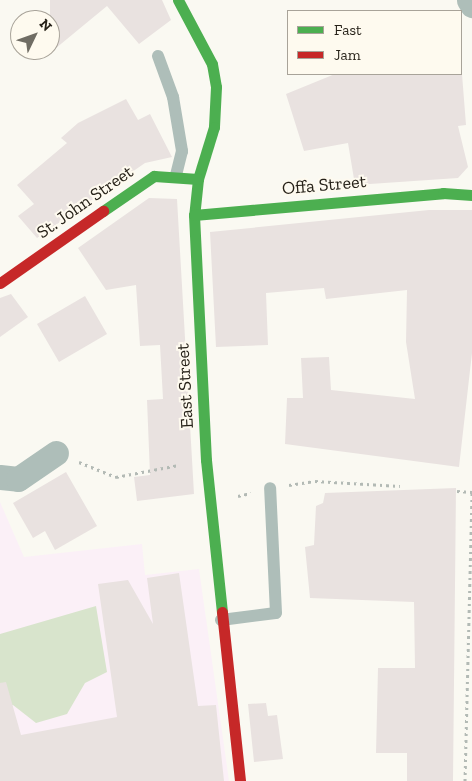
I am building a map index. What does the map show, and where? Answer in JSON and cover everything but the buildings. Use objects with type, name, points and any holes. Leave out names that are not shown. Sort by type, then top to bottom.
[{"type":"street","name":"East Street","points":[[178,0],[212,64],[216,87],[214,126],[198,179],[194,214],[206,460],[221,620],[240,781]]},
{"type":"street","points":[[469,0],[472,5]]},
{"type":"street","name":"St. John Street","points":[[0,283],[125,193],[154,176],[176,175],[198,179]]},
{"type":"street","name":"Offa Street","points":[[194,214],[457,193],[472,195]]},
{"type":"street","points":[[0,477],[18,479],[56,453]]},
{"type":"lane","points":[[158,56],[173,98],[182,151],[176,175]]},
{"type":"lane","points":[[221,620],[276,613],[270,488]]},
{"type":"path","points":[[56,453],[116,477],[206,460]]},
{"type":"path","points":[[210,503],[270,488],[315,481],[400,486]]},
{"type":"path","points":[[457,491],[472,492],[465,781]]},
{"type":"shaded area","points":[[0,502],[24,557],[142,544],[145,575],[199,569],[229,781],[0,781]]},
{"type":"green space","points":[[96,606],[107,672],[85,683],[67,714],[36,723],[13,705],[0,708],[0,634]]},
{"type":"traffic: fast","points":[[178,0],[212,64],[216,87],[214,127],[198,179],[194,215],[206,460],[222,612]]},
{"type":"traffic: fast","points":[[103,211],[154,176],[198,179]]},
{"type":"traffic: fast","points":[[194,215],[443,193],[472,195]]},
{"type":"traffic: jam","points":[[0,283],[103,211]]},
{"type":"traffic: jam","points":[[222,612],[240,781]]}]
